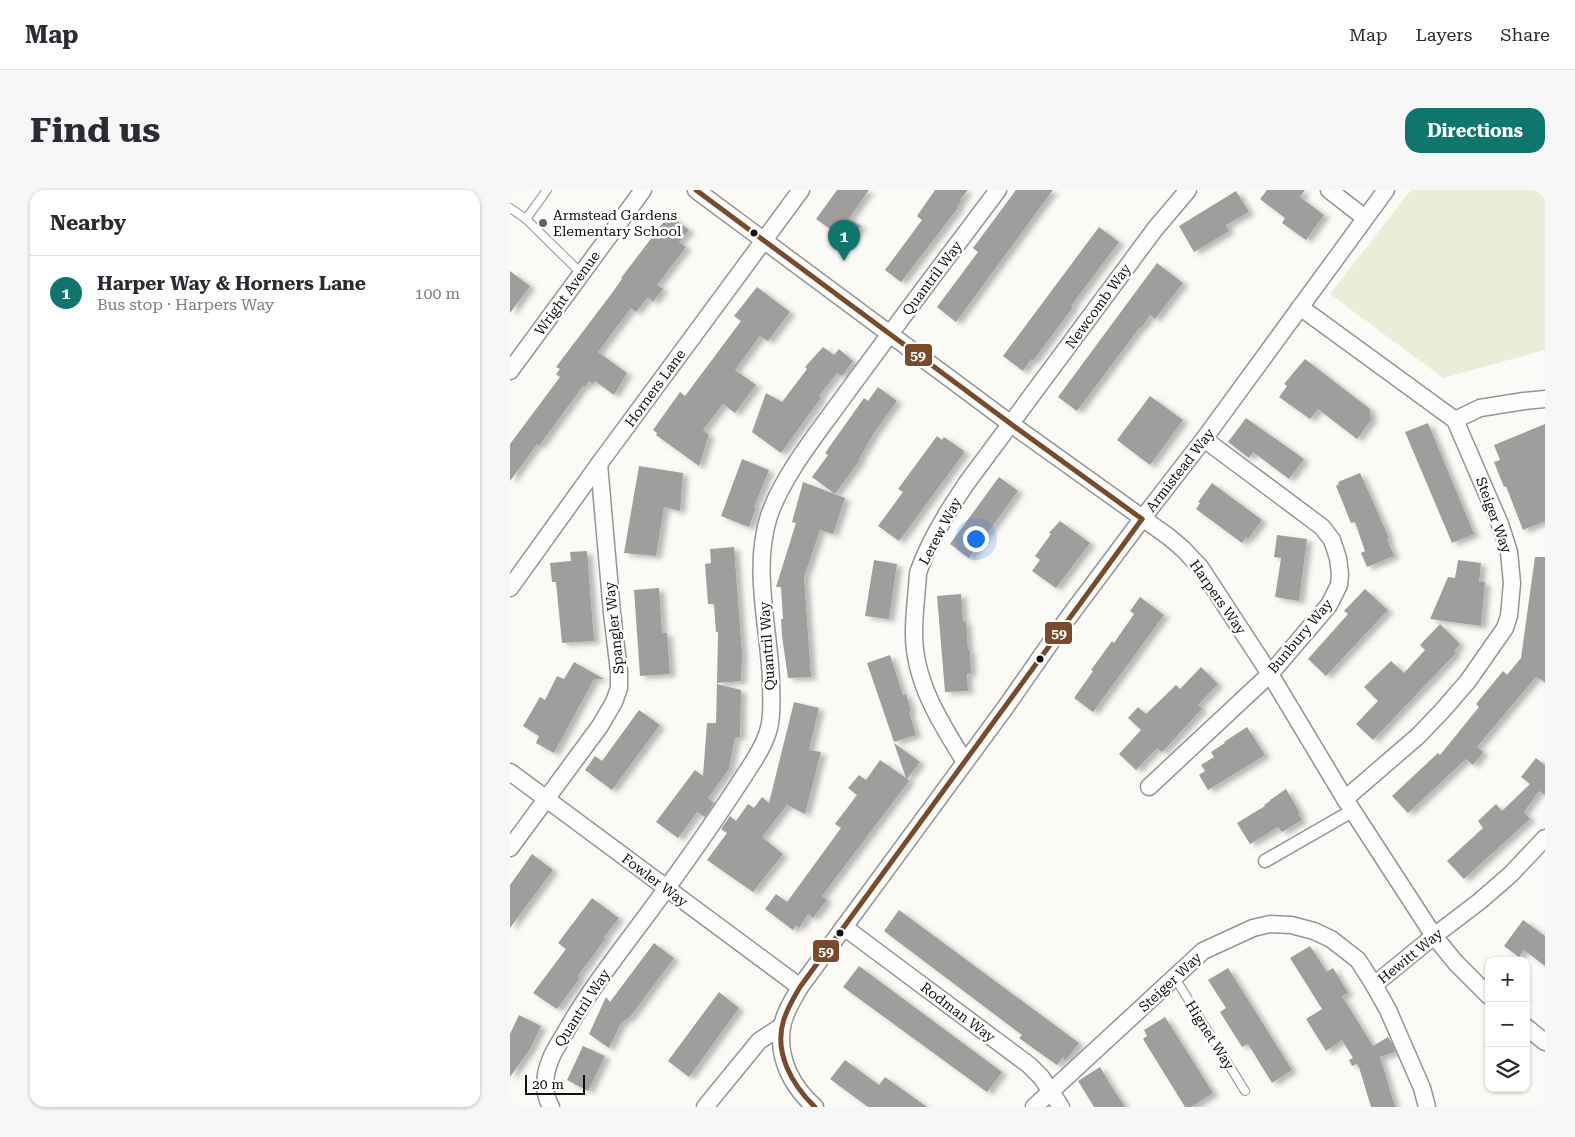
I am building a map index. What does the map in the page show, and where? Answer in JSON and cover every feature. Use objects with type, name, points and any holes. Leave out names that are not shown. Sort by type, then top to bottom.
[{"type":"street","name":"Wright Avenue","points":[[510,371],[642,190]]},
{"type":"street","name":"Harpers Way","points":[[696,190],[1183,549],[1200,567],[1270,674],[1348,805],[1434,936],[1456,964],[1485,992]]},
{"type":"street","name":"Horners Lane","points":[[510,588],[801,190]]},
{"type":"street","name":"Quantril Way","points":[[551,1107],[548,1102],[545,1086],[546,1072],[550,1059],[572,1021],[599,979],[667,889],[764,743],[772,711],[762,584],[762,557],[769,516],[796,463],[890,333],[998,190]]},
{"type":"street","name":"Newcomb Way","points":[[1011,424],[1155,229],[1188,190]]},
{"type":"street","points":[[1329,190],[1365,218]]},
{"type":"street","name":"Armistead Way","points":[[782,1026],[788,1009],[800,987],[1065,622],[1204,439],[1386,190]]},
{"type":"street","points":[[1300,308],[1455,420],[1480,408],[1545,399]]},
{"type":"street","name":"Steiger Way","points":[[1265,861],[1348,805],[1442,711],[1468,681],[1505,628],[1509,616],[1512,583],[1509,552],[1500,524],[1455,420]]},
{"type":"street","name":"Lerew Way","points":[[965,762],[930,700],[917,665],[914,632],[918,574],[931,541],[948,510],[1011,424]]},
{"type":"street","name":"Bunbury Way","points":[[1149,787],[1270,674],[1329,606],[1339,585],[1338,558],[1332,540],[1322,527],[1204,439]]},
{"type":"street","name":"Spangler Way","points":[[510,848],[600,726],[614,702],[619,688],[619,671],[599,464]]},
{"type":"street","name":"Fowler Way","points":[[510,772],[800,987]]},
{"type":"street","name":"Hewitt Way","points":[[1427,1107],[1422,1088],[1388,1010],[1374,985],[1480,901],[1511,874],[1545,838]]},
{"type":"street","name":"Steiger Way","points":[[1034,1107],[1203,951],[1253,928],[1270,924],[1291,925],[1314,931],[1344,948],[1358,960],[1374,985]]},
{"type":"street","name":"Rodman Way","points":[[844,927],[1029,1065],[1041,1078],[1061,1107]]},
{"type":"street","points":[[705,1107],[759,1041],[782,1026]]},
{"type":"street","points":[[782,1026],[781,1046],[784,1062],[793,1082],[815,1107]]},
{"type":"street","points":[[1530,1030],[1545,1042]]},
{"type":"lane","points":[[526,220],[547,190]]},
{"type":"lane","points":[[510,208],[526,220],[582,274]]},
{"type":"lane","name":"Hignet Way","points":[[1175,978],[1246,1091]]},
{"type":"green space","points":[[1411,190],[1545,190],[1545,350],[1443,378],[1330,294]]},
{"type":"building","points":[[837,190],[869,190],[849,218],[861,226],[850,241],[816,219]]},
{"type":"building","points":[[935,190],[968,190],[960,200],[958,208],[901,282],[885,270],[922,220],[917,216]]},
{"type":"building","points":[[1016,190],[1053,190],[956,322],[937,307],[978,252],[973,248]]},
{"type":"building","points":[[1267,190],[1305,190],[1300,197],[1324,215],[1306,240],[1282,223],[1285,218],[1260,199]]},
{"type":"building","points":[[1236,191],[1249,212],[1226,225],[1229,231],[1194,252],[1179,226]]},
{"type":"building","points":[[669,215],[689,230],[679,242],[686,247],[657,285],[663,289],[653,302],[648,297],[636,312],[631,308],[598,352],[627,373],[614,395],[595,381],[593,384],[589,381],[585,387],[583,386],[539,446],[537,444],[510,481],[510,444],[560,377],[556,374],[560,369],[556,367]]},
{"type":"building","points":[[1099,227],[1119,242],[1033,361],[1031,359],[1023,371],[1003,356]]},
{"type":"building","points":[[1157,263],[1183,283],[1155,319],[1150,315],[1140,327],[1077,411],[1058,397]]},
{"type":"building","points":[[510,271],[530,286],[510,313]]},
{"type":"building","points":[[757,287],[790,312],[768,341],[760,336],[735,370],[756,385],[735,413],[723,404],[703,430],[709,435],[699,466],[656,435],[657,433],[653,430],[680,392],[685,396],[741,321],[734,316]]},
{"type":"building","points":[[823,347],[834,355],[839,349],[853,361],[842,376],[837,373],[819,396],[821,398],[781,453],[752,432],[766,393],[782,402],[807,369],[805,367]]},
{"type":"building","points":[[1305,359],[1370,409],[1371,420],[1357,439],[1318,409],[1310,419],[1279,397],[1287,386],[1284,384]]},
{"type":"building","points":[[878,387],[897,401],[874,433],[860,460],[835,494],[812,477],[828,455],[825,453],[864,398],[868,401]]},
{"type":"building","points":[[1150,396],[1183,420],[1150,465],[1117,440]]},
{"type":"building","points":[[1246,418],[1304,459],[1289,479],[1253,452],[1249,458],[1228,442]]},
{"type":"building","points":[[1428,423],[1474,534],[1452,543],[1405,432]]},
{"type":"building","points":[[1545,424],[1545,521],[1523,530],[1506,486],[1504,487],[1494,462],[1500,460],[1494,445]]},
{"type":"building","points":[[937,436],[942,440],[944,437],[964,451],[964,453],[899,541],[878,526],[903,492],[898,489]]},
{"type":"building","points":[[742,459],[769,470],[754,507],[756,508],[749,527],[721,516]]},
{"type":"building","points":[[639,466],[683,473],[680,511],[664,507],[656,556],[624,553]]},
{"type":"building","points":[[1360,473],[1389,538],[1387,539],[1394,556],[1367,567],[1361,553],[1365,551],[1355,522],[1351,523],[1336,486],[1339,484],[1338,482]]},
{"type":"building","points":[[999,477],[1018,491],[969,558],[950,544]]},
{"type":"building","points":[[803,482],[845,498],[833,534],[820,530],[804,577],[811,677],[788,678],[782,636],[781,587],[776,587],[796,523],[792,522]]},
{"type":"building","points":[[1212,483],[1262,520],[1248,539],[1246,537],[1242,543],[1196,509],[1200,503],[1198,502]]},
{"type":"building","points":[[1060,521],[1090,543],[1056,588],[1032,571],[1040,560],[1035,556],[1051,534],[1049,533]]},
{"type":"building","points":[[1277,535],[1307,539],[1299,601],[1275,597],[1281,558],[1274,557]]},
{"type":"building","points":[[734,547],[742,653],[741,681],[717,683],[718,632],[716,632],[714,604],[708,604],[705,564],[711,563],[710,549]]},
{"type":"building","points":[[587,551],[594,641],[562,643],[556,582],[552,582],[550,563],[571,561],[570,552]]},
{"type":"building","points":[[1535,557],[1545,557],[1545,682],[1536,677],[1477,747],[1483,752],[1473,765],[1466,759],[1408,813],[1392,796],[1438,753],[1440,755],[1479,707],[1476,704],[1503,671],[1507,675],[1521,658]]},
{"type":"building","points":[[874,560],[897,564],[889,619],[865,616]]},
{"type":"building","points":[[1458,560],[1481,563],[1479,582],[1485,582],[1481,626],[1430,619],[1448,577],[1455,578]]},
{"type":"building","points":[[659,588],[662,633],[667,633],[670,674],[640,676],[634,590]]},
{"type":"building","points":[[1365,589],[1388,610],[1326,676],[1308,659],[1348,614],[1344,611]]},
{"type":"building","points":[[961,594],[963,622],[966,621],[968,650],[970,650],[971,673],[967,674],[968,691],[945,692],[937,596]]},
{"type":"building","points":[[1140,597],[1164,615],[1093,712],[1074,698],[1093,671],[1091,670],[1112,641],[1114,643],[1134,614],[1130,611]]},
{"type":"building","points":[[1440,624],[1460,644],[1454,651],[1456,653],[1373,740],[1356,724],[1378,701],[1364,687],[1391,661],[1404,673],[1425,650],[1420,645]]},
{"type":"building","points":[[890,655],[903,695],[906,694],[916,735],[894,742],[867,663]]},
{"type":"building","points":[[574,662],[604,679],[594,679],[554,753],[536,743],[539,736],[523,726],[540,697],[545,700],[557,676],[564,679]]},
{"type":"building","points":[[1201,667],[1218,684],[1198,705],[1202,709],[1162,752],[1157,748],[1136,770],[1119,754],[1141,730],[1128,718],[1138,707],[1146,714],[1176,685],[1180,689]]},
{"type":"building","points":[[717,684],[741,690],[740,737],[735,737],[729,769],[708,798],[714,803],[705,817],[697,812],[678,838],[656,822],[695,770],[703,776],[707,723],[716,723]]},
{"type":"building","points":[[794,702],[819,708],[809,750],[821,752],[805,814],[787,805],[762,837],[783,854],[753,892],[707,860],[727,833],[721,829],[730,816],[736,821],[748,804],[754,808],[762,797],[769,803]]},
{"type":"building","points":[[639,710],[660,725],[612,790],[585,770],[595,756],[602,761]]},
{"type":"building","points":[[1247,727],[1265,755],[1208,790],[1199,775],[1205,771],[1201,765],[1214,757],[1211,752]]},
{"type":"building","points":[[894,743],[920,762],[907,779],[909,781],[822,896],[827,900],[813,918],[808,914],[799,928],[796,925],[793,930],[765,909],[776,894],[787,902],[841,828],[835,824],[857,795],[848,788],[859,775],[866,780],[880,760],[906,778]]},
{"type":"building","points":[[1536,758],[1545,765],[1545,795],[1539,791],[1524,812],[1530,819],[1464,879],[1447,861],[1483,828],[1478,821],[1496,804],[1502,811],[1530,784],[1521,777]]},
{"type":"building","points":[[1286,789],[1302,820],[1282,832],[1278,827],[1250,844],[1237,823],[1265,806],[1270,800]]},
{"type":"building","points":[[532,854],[553,870],[510,928],[510,885]]},
{"type":"building","points":[[592,898],[619,918],[604,937],[606,938],[578,976],[580,978],[557,1009],[533,993],[566,949],[558,943]]},
{"type":"building","points":[[899,910],[1079,1043],[1065,1061],[1063,1057],[1057,1065],[1019,1038],[1022,1035],[884,931]]},
{"type":"building","points":[[1523,920],[1545,936],[1545,966],[1524,950],[1519,957],[1504,946]]},
{"type":"building","points":[[654,943],[674,958],[630,1017],[621,1023],[609,1048],[589,1034],[606,997],[610,1002]]},
{"type":"building","points":[[1310,946],[1327,972],[1333,968],[1348,993],[1342,996],[1373,1046],[1388,1037],[1393,1045],[1395,1052],[1380,1057],[1395,1107],[1371,1107],[1359,1067],[1357,1064],[1352,1066],[1349,1060],[1353,1058],[1342,1040],[1326,1051],[1306,1019],[1322,1009],[1290,958]]},
{"type":"building","points":[[859,966],[1002,1072],[987,1092],[843,987]]},
{"type":"building","points":[[1228,968],[1292,1070],[1272,1083],[1248,1044],[1242,1047],[1220,1012],[1226,1008],[1208,980]]},
{"type":"building","points":[[719,992],[739,1008],[689,1077],[668,1061]]},
{"type":"building","points":[[519,1015],[541,1026],[530,1049],[510,1077],[510,1034]]},
{"type":"building","points":[[1165,1017],[1213,1093],[1191,1107],[1185,1107],[1143,1039],[1147,1036],[1144,1030]]},
{"type":"building","points":[[583,1046],[605,1056],[588,1091],[567,1080]]},
{"type":"building","points":[[845,1060],[879,1085],[885,1077],[927,1107],[868,1107],[830,1079]]},
{"type":"building","points":[[1100,1067],[1125,1107],[1094,1107],[1078,1081]]},
{"type":"transit line","name":"59","points":[[696,190],[1142,519]]},
{"type":"transit line","name":"59","points":[[815,1107],[792,1078],[783,1056],[781,1031],[793,998],[1142,519]]},
{"type":"place","name":"Armstead Gardens Elementary School","points":[[543,223]]},
{"type":"place","name":"Harper Way & Horners Lane","points":[[844,261]]}]
